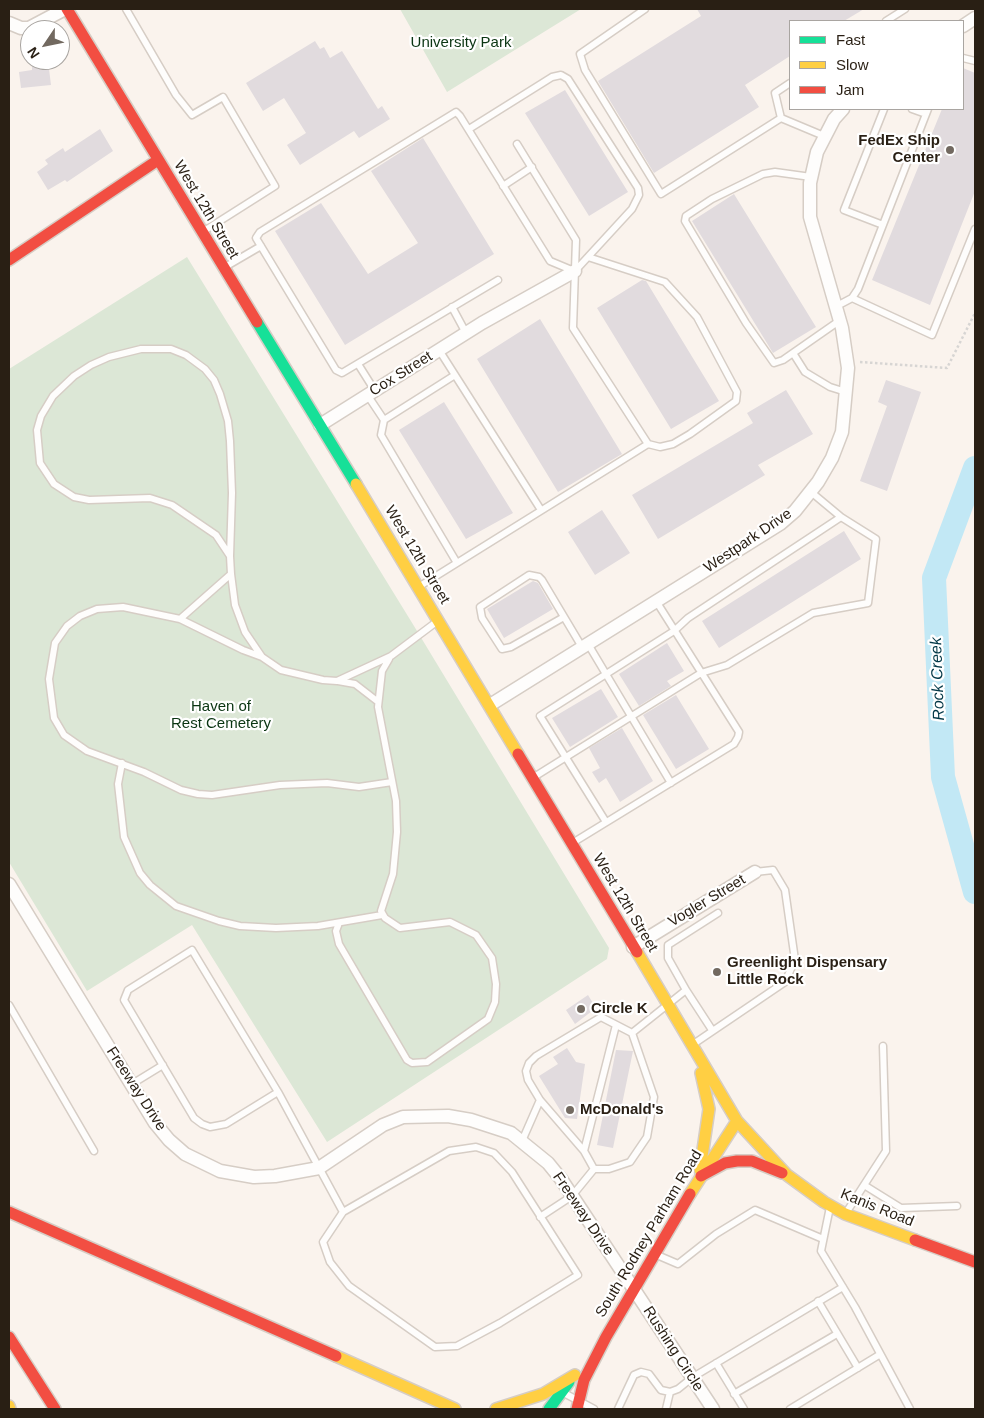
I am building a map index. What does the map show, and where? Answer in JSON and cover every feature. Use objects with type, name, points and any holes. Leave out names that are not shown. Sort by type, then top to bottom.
[{"type":"main road","name":"West 12th Street","points":[[66,9],[439,620],[697,1057],[737,1121]]},
{"type":"main road","points":[[9,260],[158,160]]},
{"type":"main road","points":[[697,1057],[709,1108],[699,1178]]},
{"type":"main road","name":"Kanis Road","points":[[737,1121],[786,1175],[830,1206],[845,1214],[975,1262]]},
{"type":"main road","name":"South Rodney Parham Road","points":[[578,1405],[591,1366],[634,1289],[699,1178],[737,1121]]},
{"type":"main road","points":[[699,1178],[725,1164],[745,1160],[786,1175]]},
{"type":"main road","points":[[9,1212],[454,1409]]},
{"type":"main road","points":[[9,1337],[55,1409]]},
{"type":"main road","points":[[496,1409],[543,1394],[591,1366]]},
{"type":"main road","points":[[549,1409],[575,1375]]},
{"type":"street","points":[[9,23],[14,26],[29,28],[66,9]]},
{"type":"street","points":[[964,25],[975,18]]},
{"type":"street","name":"Westpark Drive","points":[[490,706],[780,524],[795,511],[811,492],[832,458],[842,432],[847,363],[839,321],[810,217],[811,177],[817,152],[824,136],[842,110]]},
{"type":"street","name":"Cox Street","points":[[320,425],[482,323],[575,271]]},
{"type":"street","name":"Vogler Street","points":[[633,947],[755,872]]},
{"type":"street","name":"Freeway Drive","points":[[9,884],[155,1123],[169,1140],[200,1163],[220,1171],[254,1177],[275,1176],[319,1168],[384,1125],[403,1117],[448,1116],[471,1120],[511,1133],[548,1164],[572,1196],[634,1289]]},
{"type":"street","name":"Rushing Circle","points":[[634,1289],[712,1409]]},
{"type":"lane","points":[[126,9],[176,96],[192,115],[223,97],[275,186],[202,232]]},
{"type":"lane","points":[[646,9],[580,54],[585,70],[661,194],[781,118]]},
{"type":"lane","points":[[888,20],[905,9]]},
{"type":"lane","points":[[468,129],[552,77],[560,75],[568,79],[638,188],[639,195],[632,209],[575,271]]},
{"type":"lane","points":[[781,118],[775,93],[789,84]]},
{"type":"lane","points":[[883,225],[844,210],[884,110]]},
{"type":"lane","points":[[835,306],[852,298],[858,289],[927,111]]},
{"type":"lane","points":[[498,280],[342,373],[336,370],[256,238],[260,232],[456,112],[550,262],[575,271]]},
{"type":"lane","points":[[781,118],[824,136]]},
{"type":"lane","points":[[518,144],[576,240],[573,328],[648,444],[660,448],[673,444],[736,401],[738,392],[696,317],[665,282],[588,257]]},
{"type":"lane","points":[[503,186],[532,167]]},
{"type":"lane","points":[[811,177],[775,172],[763,174],[712,200],[686,216],[685,221],[746,323],[774,363],[839,321]]},
{"type":"lane","points":[[852,298],[932,335],[975,229]]},
{"type":"lane","points":[[224,268],[261,246]]},
{"type":"lane","points":[[452,307],[466,333]]},
{"type":"lane","points":[[230,556],[216,535],[172,505],[150,498],[89,500],[68,494],[54,484],[40,463],[37,430],[41,416],[52,396],[62,386],[91,365],[109,357],[141,349],[171,349],[195,360],[214,380],[228,421],[232,493],[230,556],[235,606],[242,623],[262,657]]},
{"type":"lane","points":[[439,350],[541,510]]},
{"type":"lane","points":[[792,353],[805,372],[830,387],[846,392]]},
{"type":"lane","points":[[358,364],[384,420],[381,435],[456,563]]},
{"type":"lane","points":[[384,420],[454,375]]},
{"type":"lane","points":[[418,586],[648,444]]},
{"type":"lane","points":[[533,777],[701,672],[727,665],[813,613],[868,604],[876,539],[840,517],[811,492]]},
{"type":"lane","points":[[606,822],[540,716],[674,631],[688,618],[840,517]]},
{"type":"lane","points":[[180,619],[231,574]]},
{"type":"lane","points":[[564,617],[505,649],[500,647],[482,618],[480,607],[530,575],[534,575],[542,580],[564,617],[606,674],[670,783]]},
{"type":"lane","points":[[572,843],[734,744],[738,737],[739,732],[656,601]]},
{"type":"lane","points":[[378,701],[355,684],[323,680],[281,670],[262,657],[243,650],[180,619],[123,607],[97,609],[80,616],[66,626],[55,643],[49,679],[50,703],[54,718],[64,735],[87,751],[122,763],[181,790],[212,795],[280,784],[327,783],[358,787],[392,782]]},
{"type":"lane","points":[[337,681],[391,656],[439,620]]},
{"type":"lane","points":[[339,923],[336,931],[339,944],[407,1060],[412,1063],[427,1062],[488,1019],[494,1008],[496,984],[492,958],[476,935],[462,926],[444,922],[400,928],[394,926],[382,915],[381,910],[393,874],[397,832],[396,801],[378,701],[382,671],[391,656]]},
{"type":"lane","points":[[122,763],[118,784],[124,837],[140,873],[162,896],[176,906],[196,914],[240,926],[276,928],[339,923],[382,915]]},
{"type":"lane","points":[[691,1045],[785,982],[795,960],[785,890],[773,870],[755,872]]},
{"type":"lane","points":[[712,1030],[668,958],[668,945],[718,913]]},
{"type":"lane","points":[[278,1092],[226,1124],[210,1127],[202,1124],[194,1118],[124,1000],[128,990],[192,950],[278,1092],[343,1212]]},
{"type":"lane","points":[[632,1033],[686,990]]},
{"type":"lane","points":[[9,1005],[94,1151]]},
{"type":"lane","points":[[601,1017],[632,1033],[654,1098],[647,1137],[630,1162],[610,1169],[594,1169],[584,1151],[540,1100],[528,1080],[526,1071],[533,1060],[601,1017]]},
{"type":"lane","points":[[584,1151],[616,1025]]},
{"type":"lane","points":[[845,1214],[886,1151],[883,1046]]},
{"type":"lane","points":[[132,1084],[163,1066]]},
{"type":"lane","points":[[522,1141],[540,1100]]},
{"type":"lane","points":[[476,1147],[494,1153],[512,1172],[578,1275],[500,1323],[457,1346],[435,1348],[349,1286],[330,1262],[324,1242],[343,1212],[449,1151],[476,1147]]},
{"type":"lane","points":[[540,1217],[572,1196],[594,1169]]},
{"type":"lane","points":[[864,1185],[901,1208],[957,1206]]},
{"type":"lane","points":[[830,1206],[821,1251],[910,1409]]},
{"type":"lane","points":[[655,1254],[678,1264],[716,1234],[755,1210],[823,1239]]},
{"type":"lane","points":[[618,1409],[634,1375],[641,1372],[649,1374],[661,1390],[670,1392],[678,1390],[692,1377],[843,1287]]},
{"type":"lane","points":[[818,1302],[858,1368]]},
{"type":"lane","points":[[734,1394],[837,1334]]},
{"type":"lane","points":[[790,1409],[880,1355]]},
{"type":"lane","points":[[716,1363],[744,1409]]},
{"type":"lane","points":[[562,1391],[578,1405],[594,1409]]},
{"type":"lane","points":[[666,1409],[670,1392]]},
{"type":"path","points":[[847,363],[863,361],[947,368],[975,313]]},
{"type":"green space","name":"University Park","points":[[400,9],[581,9],[447,92]]},
{"type":"green space","name":"Haven of Rest Cemetery","points":[[187,257],[609,948],[607,959],[327,1142],[192,925],[87,991],[9,862],[9,369]]},
{"type":"building","points":[[697,9],[864,9],[846,20],[789,20],[789,57],[745,85],[759,107],[654,173],[598,81],[701,16]]},
{"type":"building","points":[[315,41],[320,49],[324,47],[330,58],[342,51],[378,109],[382,106],[390,119],[359,138],[354,131],[300,165],[287,145],[306,133],[284,98],[263,111],[246,83]]},
{"type":"building","name":"FedEx Ship Center","points":[[964,68],[975,73],[975,191],[930,305],[872,280],[942,110],[964,110]]},
{"type":"building","points":[[49,70],[51,85],[21,88],[19,72]]},
{"type":"building","points":[[565,90],[628,192],[589,216],[525,113]]},
{"type":"building","points":[[100,129],[113,151],[67,182],[65,180],[48,190],[37,172],[48,164],[45,160],[63,148],[65,152]]},
{"type":"building","points":[[423,138],[494,254],[345,345],[275,231],[321,203],[368,274],[418,243],[371,171]]},
{"type":"building","points":[[734,194],[816,327],[773,353],[692,221]]},
{"type":"building","points":[[642,280],[646,281],[719,401],[671,429],[597,308]]},
{"type":"building","points":[[540,319],[622,454],[558,492],[477,359]]},
{"type":"building","points":[[886,380],[921,392],[887,491],[860,481],[887,406],[878,402]]},
{"type":"building","points":[[786,390],[813,434],[758,465],[765,475],[658,539],[632,495],[753,423],[747,413]]},
{"type":"building","points":[[444,402],[513,513],[466,539],[399,430]]},
{"type":"building","points":[[602,510],[630,553],[595,575],[568,532]]},
{"type":"building","points":[[844,531],[861,559],[719,648],[702,621]]},
{"type":"building","points":[[533,581],[538,583],[553,609],[504,638],[487,609]]},
{"type":"building","points":[[667,643],[684,671],[667,681],[671,686],[639,706],[619,674]]},
{"type":"building","points":[[601,689],[618,717],[570,747],[552,718]]},
{"type":"building","points":[[676,695],[709,749],[676,769],[643,715]]},
{"type":"building","points":[[622,728],[653,781],[620,802],[606,778],[599,783],[592,772],[600,768],[589,748]]},
{"type":"building","name":"Circle K","points":[[588,995],[596,1008],[575,1024],[566,1010]]},
{"type":"building","name":"Circle K","points":[[567,1048],[576,1062],[585,1064],[577,1119],[565,1118],[539,1076],[558,1064],[553,1057]]},
{"type":"building","name":"Circle K","points":[[616,1050],[633,1051],[613,1148],[597,1145]]},
{"type":"waterway","name":"Rock Creek","points":[[975,468],[934,578],[943,777],[975,892]]},
{"type":"traffic: fast","points":[[257,322],[356,484]]},
{"type":"traffic: fast","points":[[549,1409],[569,1382]]},
{"type":"traffic: slow","points":[[356,484],[518,754]]},
{"type":"traffic: slow","points":[[637,952],[737,1121],[787,1175],[824,1202],[845,1214],[915,1240]]},
{"type":"traffic: slow","points":[[700,1170],[709,1109],[701,1073]]},
{"type":"traffic: slow","points":[[690,1194],[737,1121]]},
{"type":"traffic: slow","points":[[336,1356],[455,1409]]},
{"type":"traffic: slow","points":[[496,1409],[543,1394],[575,1375]]},
{"type":"traffic: jam","points":[[67,9],[257,322]]},
{"type":"traffic: jam","points":[[9,260],[158,160]]},
{"type":"traffic: jam","points":[[518,754],[637,952]]},
{"type":"traffic: jam","points":[[701,1176],[725,1163],[737,1161],[752,1161],[782,1173]]},
{"type":"traffic: jam","points":[[577,1409],[584,1380],[606,1337],[690,1194]]},
{"type":"traffic: jam","points":[[9,1212],[336,1356]]},
{"type":"traffic: jam","points":[[915,1240],[975,1262]]},
{"type":"traffic: jam","points":[[9,1337],[55,1409]]},
{"type":"place","name":"FedEx Ship Center","points":[[950,150]]},
{"type":"place","name":"Greenlight Dispensary Little Rock","points":[[717,972]]},
{"type":"place","name":"Circle K","points":[[581,1009]]},
{"type":"place","name":"McDonald's","points":[[570,1110]]}]
